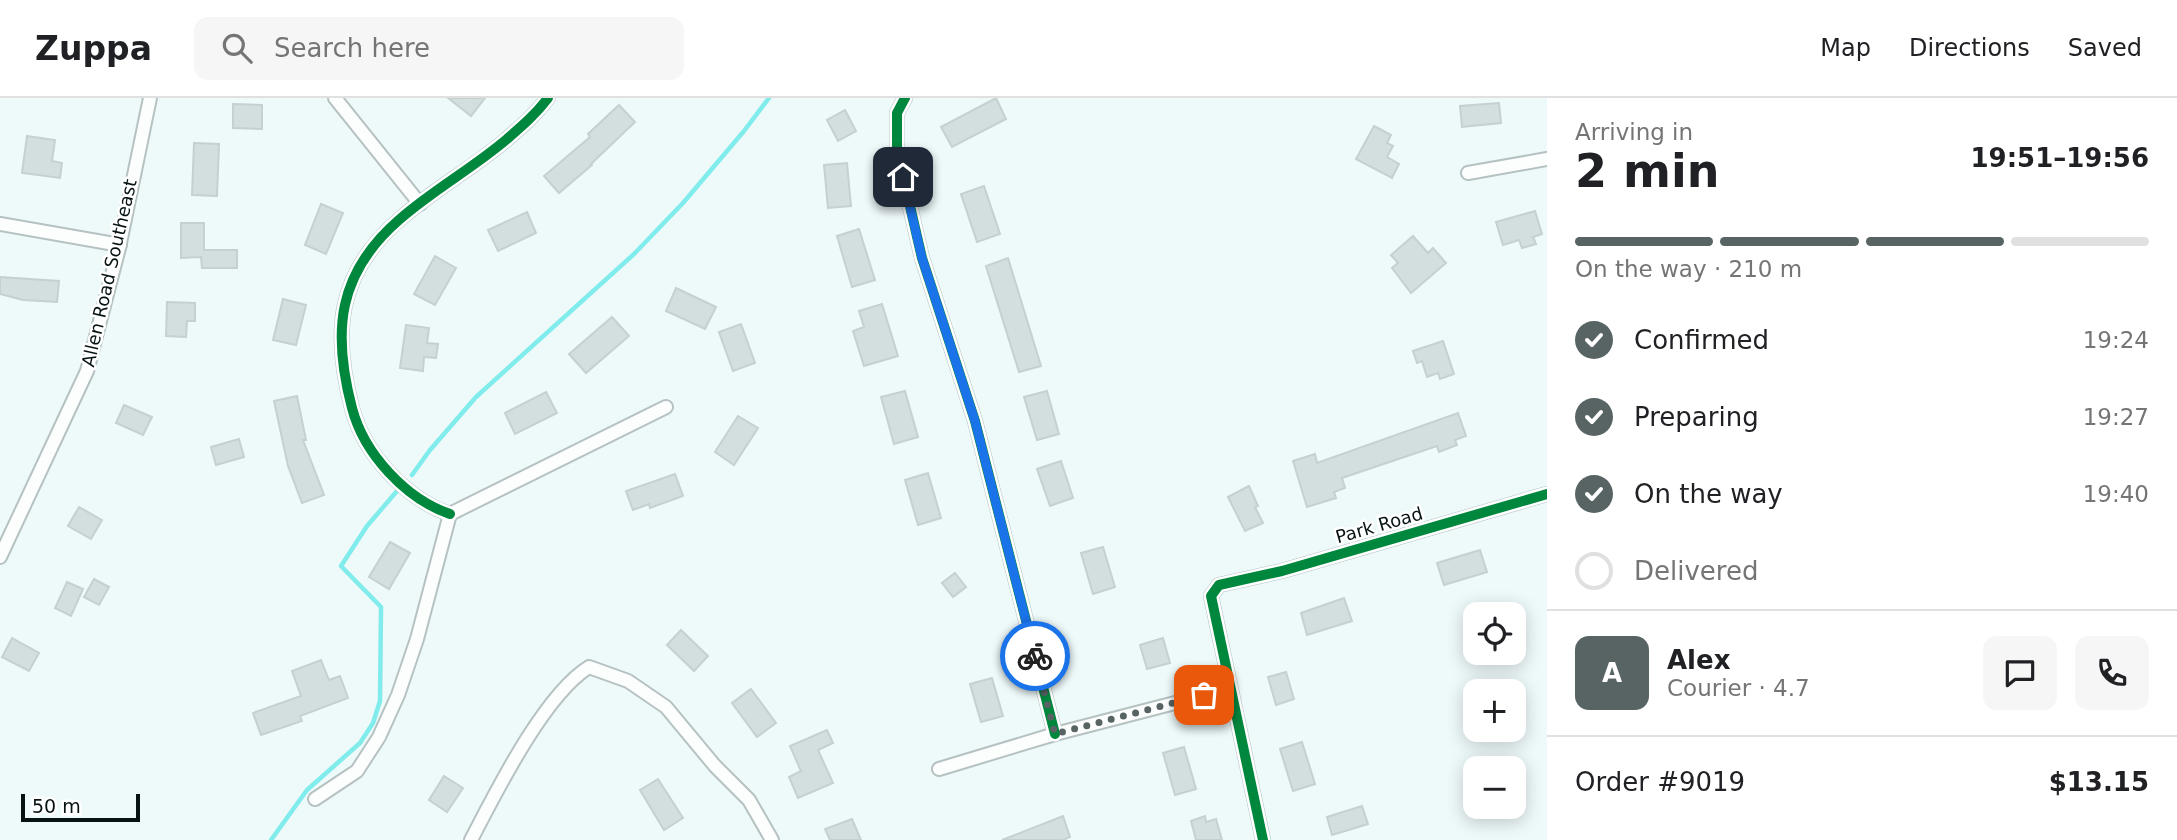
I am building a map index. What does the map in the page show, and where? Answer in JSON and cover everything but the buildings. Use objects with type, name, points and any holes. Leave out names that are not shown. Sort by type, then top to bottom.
[{"type":"street","name":"Allen Road Southeast","points":[[0,557],[87,371],[120,245],[150,98]]},
{"type":"street","points":[[335,98],[420,204]]},
{"type":"street","points":[[548,98],[537,113],[483,159],[399,220],[356,269],[345,306],[340,338],[345,382],[356,424],[381,463],[408,489],[427,505],[450,514],[666,407]]},
{"type":"street","points":[[905,98],[897,113],[897,150],[922,258],[975,421],[1055,734]]},
{"type":"street","points":[[1468,173],[1547,159]]},
{"type":"street","points":[[0,224],[120,245]]},
{"type":"street","name":"Park Road","points":[[1229,689],[1211,597],[1219,585],[1282,571],[1547,494]]},
{"type":"street","points":[[315,799],[357,771],[379,737],[398,695],[417,639],[450,514]]},
{"type":"street","points":[[471,840],[519,751],[562,691],[577,674],[589,667],[628,681],[666,707],[715,766],[749,800],[772,840]]},
{"type":"street","points":[[939,769],[1055,734],[1229,689],[1263,840]]},
{"type":"waterway","points":[[412,475],[476,397],[634,254],[683,203],[769,98]]},
{"type":"waterway","points":[[271,840],[307,790],[360,743],[373,723],[380,701],[381,607],[341,566],[367,526],[397,491]]},
{"type":"cycle path","points":[[450,514],[418,498],[403,486],[389,473],[366,442],[352,408],[342,354],[345,305],[352,282],[363,261],[379,240],[413,208],[507,139],[534,115],[548,98]]},
{"type":"cycle path","points":[[905,98],[897,113],[897,150],[922,258],[975,421],[1055,734]]},
{"type":"cycle path","points":[[1263,840],[1211,596],[1219,585],[1282,571],[1547,494]]},
{"type":"way so far","points":[[1035,656],[1055,734],[1204,695]]},
{"type":"route","points":[[903,177],[922,258],[975,421],[1035,656]]}]
